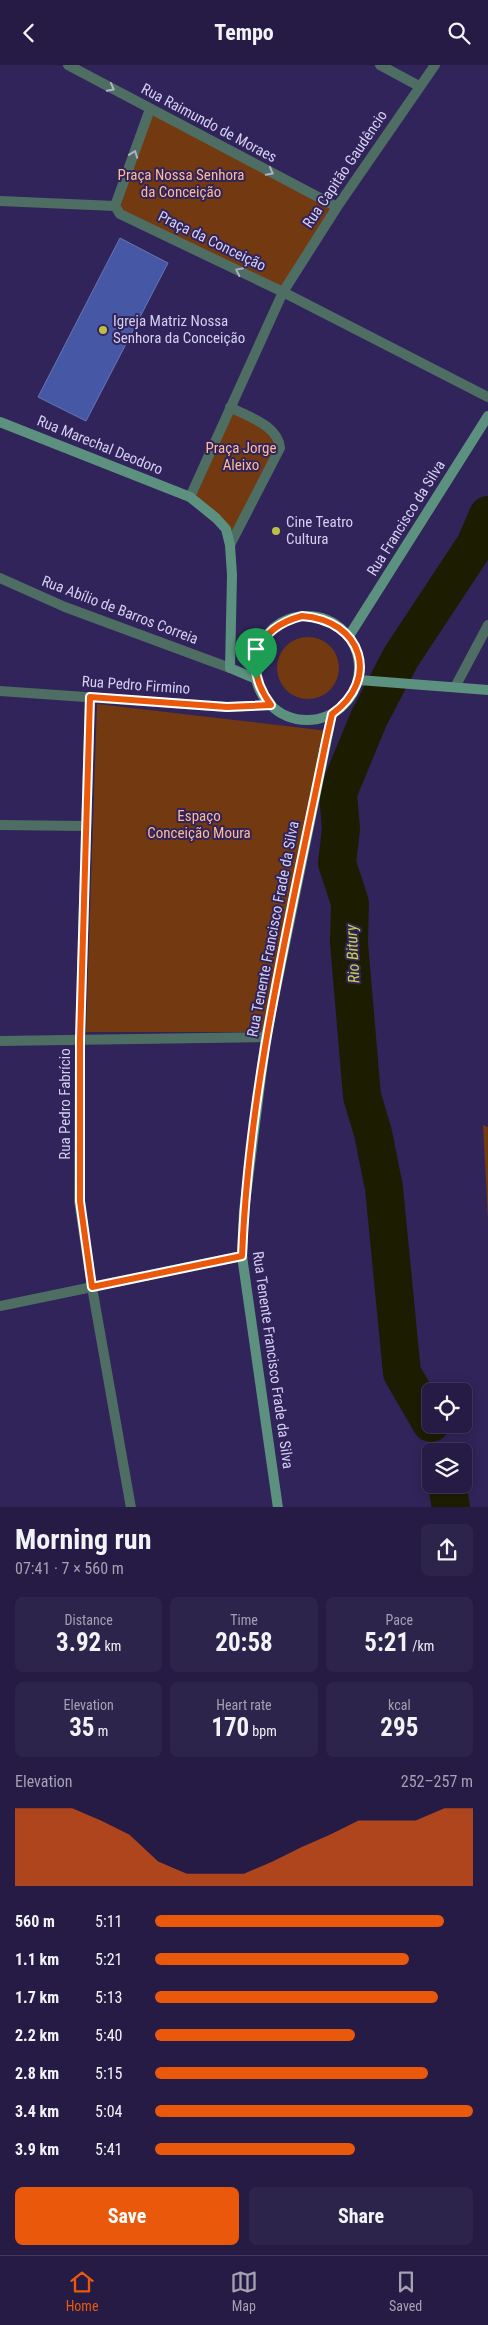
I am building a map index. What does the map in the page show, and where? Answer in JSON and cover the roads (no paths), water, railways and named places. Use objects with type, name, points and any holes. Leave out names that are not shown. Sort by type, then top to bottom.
[{"type":"street","name":"Rua Raimundo de Moraes","points":[[68,65],[337,207]]},
{"type":"street","points":[[380,65],[419,86]]},
{"type":"street","name":"Rua Capitão Gaudêncio","points":[[190,497],[283,292],[337,207],[435,65]]},
{"type":"street","points":[[0,201],[115,206],[150,109]]},
{"type":"street","name":"Praça da Conceição","points":[[115,206],[120,214],[283,292],[488,397]]},
{"type":"street","points":[[230,407],[273,431],[279,438],[280,448],[230,545]]},
{"type":"street","name":"Rua Francisco da Silva","points":[[349,636],[488,417]]},
{"type":"street","name":"Rua Marechal Deodoro","points":[[0,422],[190,497]]},
{"type":"street","points":[[190,497],[226,529],[230,545],[232,575],[230,668],[256,679]]},
{"type":"street","name":"Rua Abílio de Barros Correia","points":[[0,578],[66,607],[230,668]]},
{"type":"street","points":[[302,616],[320,617],[336,624],[349,636],[357,650],[360,665],[359,681],[353,694],[344,705],[332,714],[316,719],[300,719],[284,714],[271,705],[262,693],[256,679],[255,661],[260,645],[271,630],[285,620],[302,616]]},
{"type":"street","points":[[455,687],[488,625]]},
{"type":"street","points":[[359,681],[488,690]]},
{"type":"street","name":"Rua Pedro Firmino","points":[[0,691],[227,707],[271,705]]},
{"type":"street","name":"Rua Pedro Fabrício","points":[[90,697],[80,1039],[80,1201],[92,1287],[131,1507]]},
{"type":"street","name":"Rua Tenente Francisco Frade da Silva","points":[[278,1507],[242,1256],[244,1211],[266,1037],[332,714]]},
{"type":"street","points":[[0,825],[86,826]]},
{"type":"street","points":[[0,1041],[266,1037]]},
{"type":"street","points":[[0,1306],[242,1256]]},
{"type":"waterway","name":"Rio Bitury","points":[[422,1407],[402,1373],[384,1188],[373,1133],[362,1096],[349,943],[350,903],[337,863],[341,829],[338,793],[369,718],[401,657],[475,545],[488,515]]},
{"type":"waterway","name":"Rio Bitury","points":[[448,1493],[451,1507]]},
{"type":"place","name":"Igreja Matriz Nossa Senhora da Conceição","points":[[103,330]]},
{"type":"place","name":"Cine Teatro Cultura","points":[[276,531]]},
{"type":"park label","name":"Praça Nossa Senhora da Conceição","points":[[181,184]]},
{"type":"park label","name":"Praça Jorge Aleixo","points":[[241,456]]},
{"type":"park label","name":"Espaço Conceição Moura","points":[[199,824]]}]
